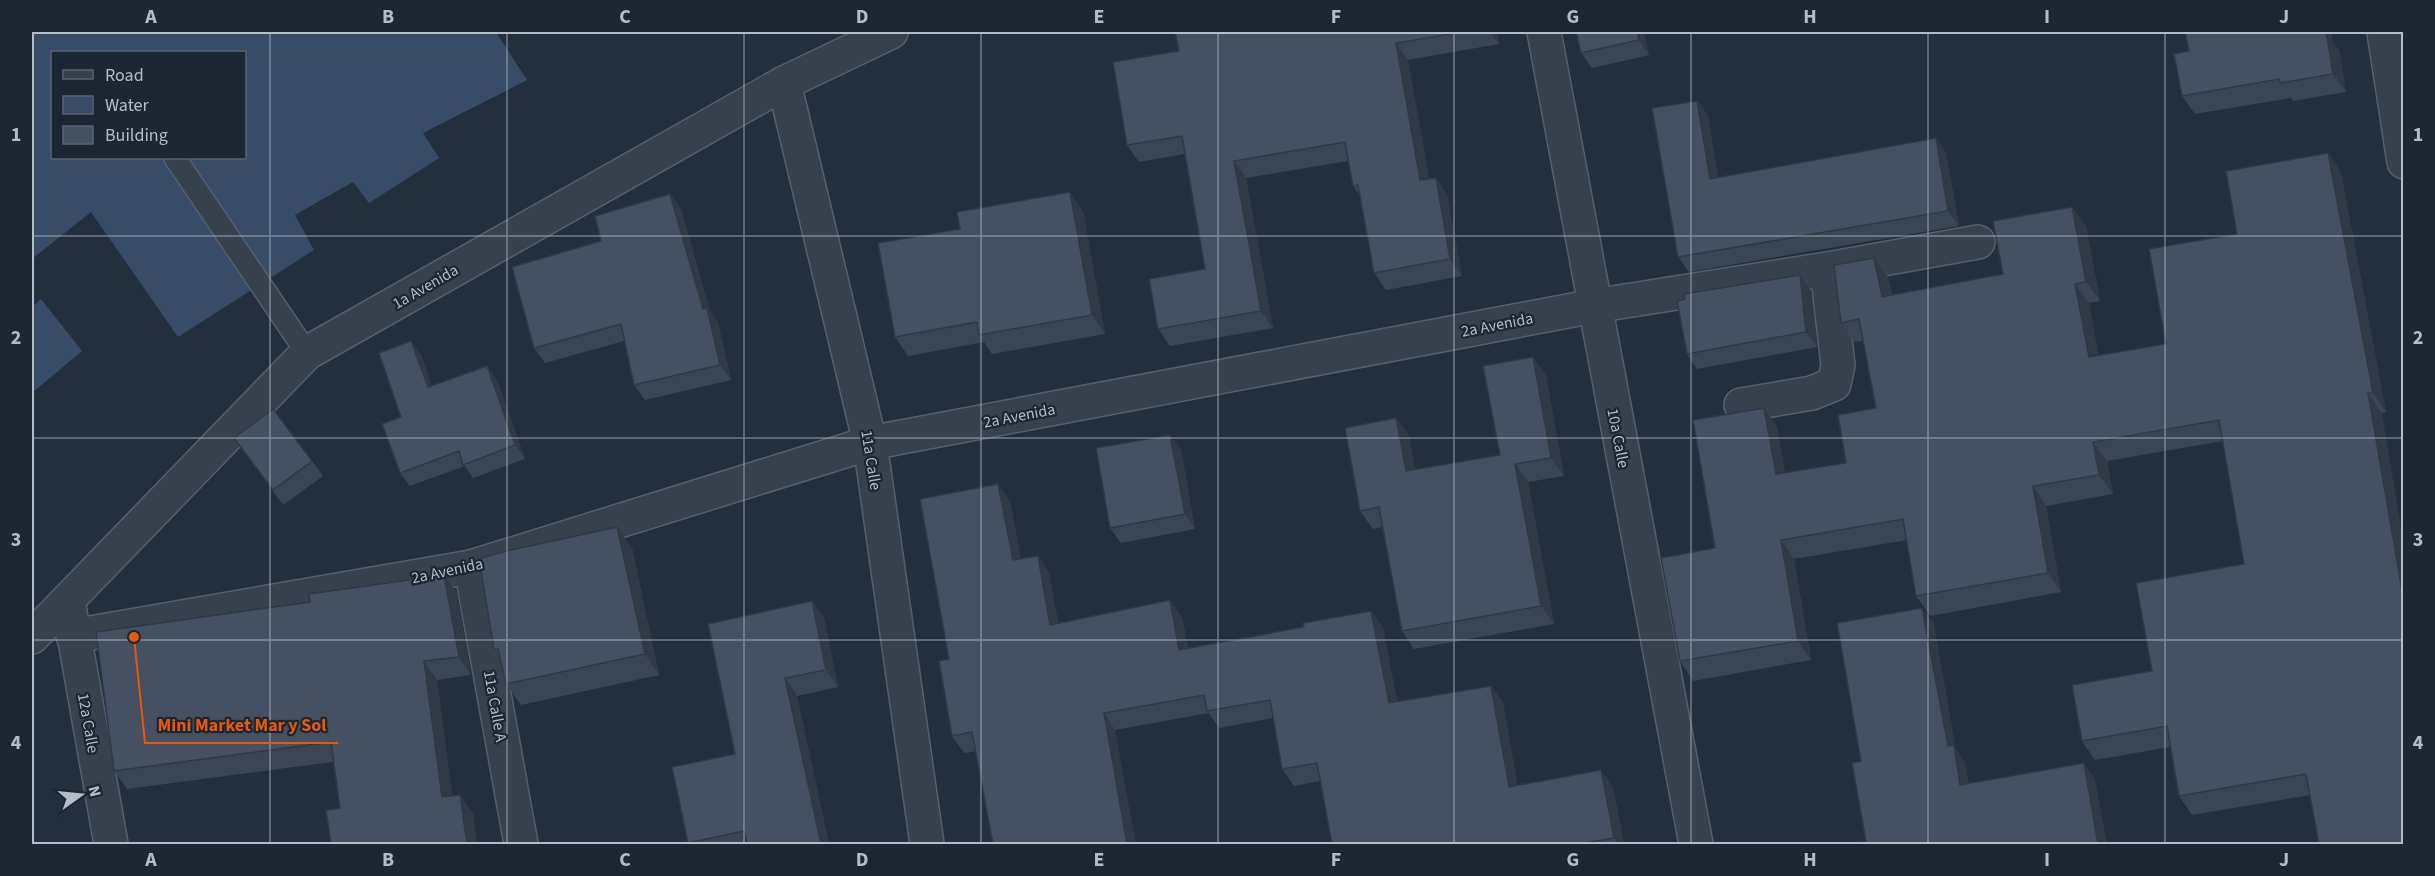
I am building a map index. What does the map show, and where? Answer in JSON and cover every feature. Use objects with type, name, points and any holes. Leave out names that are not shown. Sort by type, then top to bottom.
[{"type":"street","name":"1a Avenida","points":[[32,637],[307,353],[784,82],[891,32]]},
{"type":"street","name":"10a Calle","points":[[1544,32],[1696,844]]},
{"type":"street","points":[[2384,32],[2403,162]]},
{"type":"street","name":"11a Calle","points":[[784,82],[870,443],[927,844]]},
{"type":"street","name":"2a Avenida","points":[[73,636],[471,567],[870,443],[1594,306],[1827,269],[1978,242]]},
{"type":"street","points":[[1741,405],[1812,393],[1834,384],[1838,365],[1827,269]]},
{"type":"street","name":"11a Calle A","points":[[471,567],[521,844]]},
{"type":"street","name":"12a Calle","points":[[68,601],[111,844]]},
{"type":"lane","points":[[176,159],[307,353]]},
{"type":"water","points":[[32,32],[496,32],[527,80],[423,133],[439,158],[369,203],[353,182],[295,215],[314,250],[178,337],[91,212],[32,259]]},
{"type":"water","points":[[41,299],[82,351],[32,393],[32,307]]},
{"type":"building","points":[[1175,32],[1462,32],[1396,43],[1420,180],[1436,178],[1450,259],[1374,273],[1358,185],[1353,186],[1345,142],[1234,161],[1261,311],[1158,329],[1149,279],[1205,269],[1182,136],[1127,145],[1113,62],[1179,51]]},
{"type":"building","points":[[1576,32],[1637,32],[1639,40],[1581,53]]},
{"type":"building","points":[[2185,32],[2326,32],[2333,74],[2280,83],[2279,79],[2182,96],[2174,54],[2189,51]]},
{"type":"building","points":[[1697,101],[1710,179],[1936,138],[1948,211],[1678,257],[1652,108]]},
{"type":"building","points":[[2328,153],[2373,393],[2368,393],[2403,596],[2403,844],[2319,844],[2306,774],[2179,796],[2167,726],[2082,741],[2072,685],[2152,671],[2136,583],[2244,564],[2219,420],[2093,442],[2099,475],[2033,486],[2048,573],[1916,596],[1903,519],[1781,540],[1798,641],[1680,661],[1661,558],[1715,548],[1693,420],[1764,408],[1776,474],[1846,463],[1838,415],[1876,408],[1859,319],[1841,323],[1834,265],[1874,258],[1882,297],[2003,274],[1993,221],[2072,207],[2086,282],[2075,284],[2089,357],[2166,344],[2149,249],[2237,234],[2226,171]]},
{"type":"building","points":[[1070,192],[1092,315],[979,335],[977,322],[895,337],[878,243],[960,229],[957,212]]},
{"type":"building","points":[[670,194],[703,309],[707,308],[720,365],[634,385],[621,324],[534,348],[512,267],[601,241],[595,216]]},
{"type":"building","points":[[1800,275],[1806,332],[1687,354],[1677,301],[1685,299],[1684,294]]},
{"type":"building","points":[[411,341],[428,387],[487,366],[515,445],[463,465],[459,451],[400,473],[382,424],[401,417],[379,353]]},
{"type":"building","points":[[1533,357],[1551,458],[1515,464],[1541,606],[1402,631],[1379,507],[1360,511],[1345,428],[1396,418],[1406,471],[1500,455],[1483,366]]},
{"type":"building","points":[[273,409],[312,461],[273,490],[234,438]]},
{"type":"building","points":[[1170,435],[1185,514],[1110,528],[1096,448]]},
{"type":"building","points":[[998,484],[1013,560],[1038,556],[1050,625],[1170,600],[1179,650],[1304,627],[1303,623],[1371,611],[1389,703],[1491,686],[1509,787],[1601,770],[1614,838],[1578,844],[1332,844],[1317,763],[1282,769],[1270,700],[1207,711],[1204,695],[1104,713],[1127,844],[993,844],[972,732],[952,736],[939,661],[949,659],[920,499]]},
{"type":"building","points":[[617,527],[645,654],[506,684],[498,649],[494,649],[479,559]]},
{"type":"building","points":[[444,575],[459,657],[424,661],[442,797],[460,795],[467,844],[331,844],[326,810],[340,808],[331,742],[114,771],[96,632],[310,602],[309,594]]},
{"type":"building","points":[[812,601],[826,670],[785,678],[821,844],[747,844],[744,831],[688,843],[672,767],[735,754],[708,624]]},
{"type":"building","points":[[1922,608],[1948,746],[1954,745],[1960,785],[2084,763],[2098,844],[1846,844],[1866,841],[1852,763],[1861,761],[1837,623]]},
{"type":"place","name":"Mini Market Mar y Sol","points":[[134,637]]}]
